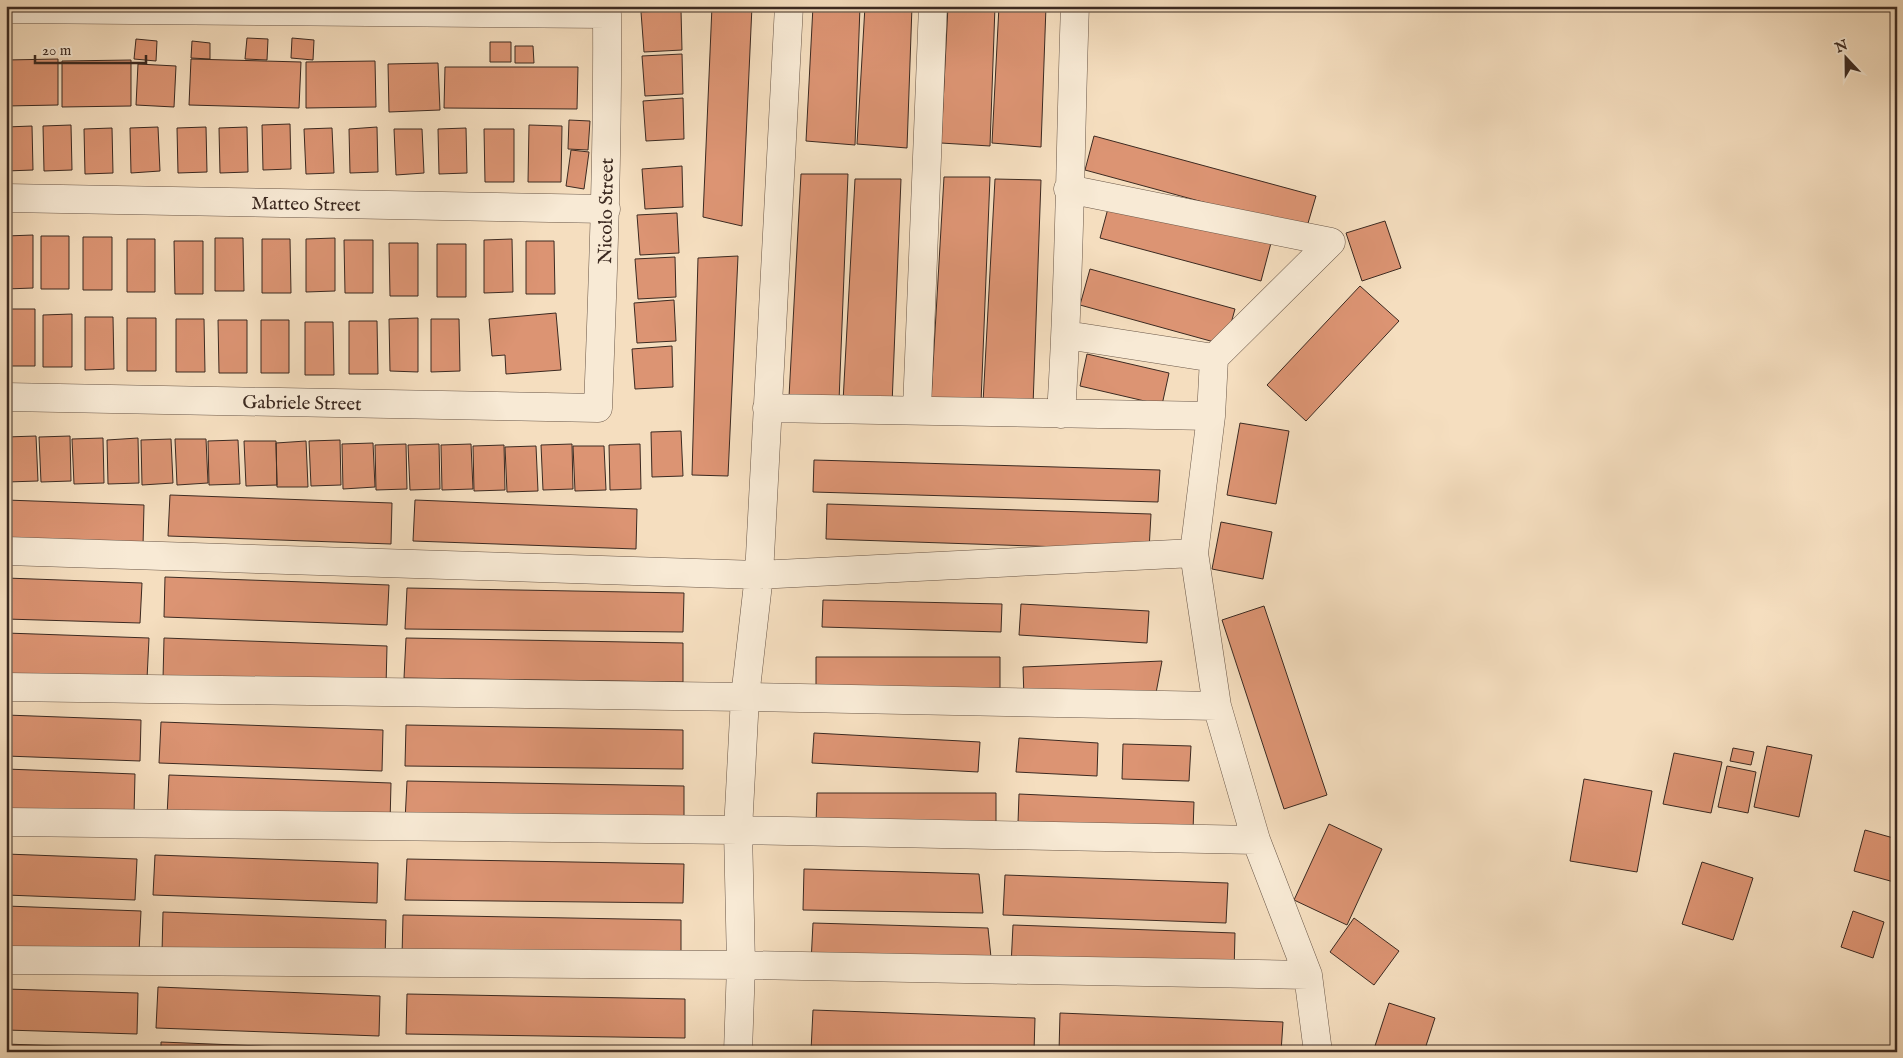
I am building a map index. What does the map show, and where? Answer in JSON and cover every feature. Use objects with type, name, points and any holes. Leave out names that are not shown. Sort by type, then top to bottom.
[{"type":"street","points":[[738,1052],[741,965],[738,830],[745,697],[759,575],[789,6]]},
{"type":"street","points":[[916,409],[933,6]]},
{"type":"street","points":[[1061,414],[1066,335],[1068,189],[1075,6]]},
{"type":"street","name":"Nicolo Street","points":[[6,9],[607,14],[606,209],[598,408]]},
{"type":"street","points":[[1068,189],[1331,242],[1214,358],[1211,416],[1194,553],[1217,706],[1256,840],[1308,976],[1318,1052]]},
{"type":"street","name":"Matteo Street","points":[[6,198],[606,209]]},
{"type":"street","points":[[1066,335],[1214,358]]},
{"type":"street","name":"Gabriele Street","points":[[6,397],[598,408]]},
{"type":"street","points":[[767,408],[916,409],[1061,414],[1211,416]]},
{"type":"street","points":[[6,551],[759,575],[1194,553]]},
{"type":"street","points":[[6,687],[745,697],[1217,706]]},
{"type":"street","points":[[6,822],[738,830],[1256,840]]},
{"type":"street","points":[[6,960],[741,965],[1308,976]]},
{"type":"building","points":[[644,6],[682,6],[644,8]]},
{"type":"building","points":[[712,6],[752,6],[742,226],[703,217]]},
{"type":"building","points":[[813,6],[860,6],[855,145],[806,141]]},
{"type":"building","points":[[865,6],[912,6],[907,148],[857,144]]},
{"type":"building","points":[[948,6],[995,6],[990,146],[941,143]]},
{"type":"building","points":[[999,6],[1046,6],[1041,147],[992,143]]},
{"type":"building","points":[[681,10],[682,50],[644,52],[641,12]]},
{"type":"building","points":[[247,38],[268,39],[267,60],[245,59]]},
{"type":"building","points":[[292,38],[314,40],[313,60],[291,58]]},
{"type":"building","points":[[136,39],[157,41],[156,61],[134,59]]},
{"type":"building","points":[[192,41],[210,43],[210,59],[191,58]]},
{"type":"building","points":[[490,42],[511,42],[511,62],[490,62]]},
{"type":"building","points":[[515,46],[533,46],[534,63],[515,63]]},
{"type":"building","points":[[682,54],[683,94],[645,96],[642,56]]},
{"type":"building","points":[[58,59],[58,105],[6,106],[6,60]]},
{"type":"building","points":[[191,59],[301,62],[299,108],[189,105]]},
{"type":"building","points":[[131,60],[131,106],[62,107],[62,61]]},
{"type":"building","points":[[375,61],[376,107],[306,108],[306,62]]},
{"type":"building","points":[[438,63],[440,110],[389,112],[388,64]]},
{"type":"building","points":[[138,64],[176,66],[174,107],[136,105]]},
{"type":"building","points":[[445,67],[578,67],[577,109],[444,108]]},
{"type":"building","points":[[683,98],[684,139],[646,141],[643,101]]},
{"type":"building","points":[[569,120],[590,121],[588,150],[568,149]]},
{"type":"building","points":[[290,124],[291,169],[263,170],[262,125]]},
{"type":"building","points":[[71,125],[72,170],[44,171],[43,126]]},
{"type":"building","points":[[529,125],[562,126],[561,182],[528,182]]},
{"type":"building","points":[[32,126],[33,170],[6,171],[6,127]]},
{"type":"building","points":[[158,127],[160,171],[131,173],[130,128]]},
{"type":"building","points":[[206,127],[207,172],[178,173],[177,128]]},
{"type":"building","points":[[247,127],[248,172],[220,173],[219,128]]},
{"type":"building","points":[[377,127],[378,172],[350,173],[349,129]]},
{"type":"building","points":[[112,128],[113,173],[85,174],[84,129]]},
{"type":"building","points":[[332,128],[334,173],[306,174],[304,129]]},
{"type":"building","points":[[466,128],[467,173],[439,174],[438,129]]},
{"type":"building","points":[[394,129],[422,129],[424,173],[396,175]]},
{"type":"building","points":[[484,129],[514,129],[514,182],[485,182]]},
{"type":"building","points":[[1094,136],[1316,196],[1306,230],[1085,170]]},
{"type":"building","points":[[571,150],[589,152],[584,189],[566,186]]},
{"type":"building","points":[[682,166],[683,207],[645,209],[642,169]]},
{"type":"building","points":[[801,174],[848,174],[839,401],[789,397]]},
{"type":"building","points":[[944,177],[990,177],[981,403],[931,400]]},
{"type":"building","points":[[855,179],[901,179],[892,405],[843,402]]},
{"type":"building","points":[[995,179],[1041,180],[1033,406],[983,403]]},
{"type":"building","points":[[1110,201],[1271,243],[1261,281],[1100,238]]},
{"type":"building","points":[[677,213],[679,253],[640,255],[637,215]]},
{"type":"building","points":[[1385,221],[1401,268],[1362,281],[1346,233]]},
{"type":"building","points":[[33,235],[33,288],[6,289],[6,236]]},
{"type":"building","points":[[41,236],[69,236],[69,289],[41,289]]},
{"type":"building","points":[[83,237],[112,237],[112,290],[83,290]]},
{"type":"building","points":[[215,238],[243,238],[244,291],[215,291]]},
{"type":"building","points":[[335,238],[335,291],[306,292],[306,239]]},
{"type":"building","points":[[127,239],[155,239],[155,292],[127,292]]},
{"type":"building","points":[[262,239],[290,239],[291,293],[262,293]]},
{"type":"building","points":[[512,239],[513,292],[484,293],[484,240]]},
{"type":"building","points":[[344,240],[373,240],[373,293],[345,293]]},
{"type":"building","points":[[174,241],[203,241],[203,294],[175,294]]},
{"type":"building","points":[[526,241],[554,241],[555,294],[526,294]]},
{"type":"building","points":[[389,243],[418,243],[418,296],[390,296]]},
{"type":"building","points":[[437,244],[466,244],[466,297],[437,297]]},
{"type":"building","points":[[738,256],[728,476],[692,475],[698,258]]},
{"type":"building","points":[[675,257],[676,297],[638,299],[635,259]]},
{"type":"building","points":[[1090,269],[1235,309],[1225,345],[1080,305]]},
{"type":"building","points":[[1360,286],[1399,321],[1306,421],[1267,385]]},
{"type":"building","points":[[674,300],[676,341],[637,343],[634,303]]},
{"type":"building","points":[[6,309],[35,309],[35,366],[6,366]]},
{"type":"building","points":[[556,313],[561,370],[506,374],[505,355],[492,356],[489,319]]},
{"type":"building","points":[[72,314],[72,367],[43,367],[43,315]]},
{"type":"building","points":[[85,317],[113,317],[114,369],[85,370]]},
{"type":"building","points":[[127,318],[156,318],[156,371],[127,371]]},
{"type":"building","points":[[418,318],[418,372],[390,371],[389,319]]},
{"type":"building","points":[[176,319],[204,319],[205,372],[176,372]]},
{"type":"building","points":[[431,319],[459,319],[460,371],[431,372]]},
{"type":"building","points":[[218,320],[247,320],[247,373],[219,373]]},
{"type":"building","points":[[261,320],[289,320],[289,373],[261,373]]},
{"type":"building","points":[[349,321],[377,321],[378,374],[349,374]]},
{"type":"building","points":[[305,322],[333,322],[334,375],[305,375]]},
{"type":"building","points":[[672,346],[673,387],[635,389],[632,349]]},
{"type":"building","points":[[1087,354],[1169,373],[1162,405],[1080,386]]},
{"type":"building","points":[[1240,423],[1289,431],[1276,504],[1227,495]]},
{"type":"building","points":[[681,431],[683,476],[652,477],[651,432]]},
{"type":"building","points":[[36,436],[38,481],[7,482],[6,437]]},
{"type":"building","points":[[70,436],[71,481],[41,482],[39,437]]},
{"type":"building","points":[[103,438],[104,483],[74,484],[72,439]]},
{"type":"building","points":[[138,438],[139,483],[108,484],[107,440]]},
{"type":"building","points":[[171,439],[173,483],[142,485],[141,440]]},
{"type":"building","points":[[175,439],[206,439],[208,483],[177,485]]},
{"type":"building","points":[[238,440],[240,484],[209,485],[208,441]]},
{"type":"building","points":[[340,440],[341,485],[311,486],[309,441]]},
{"type":"building","points":[[244,441],[276,441],[277,485],[246,486]]},
{"type":"building","points":[[306,441],[308,487],[277,487],[276,443]]},
{"type":"building","points":[[373,443],[375,487],[343,489],[342,444]]},
{"type":"building","points":[[406,444],[407,489],[376,490],[375,445]]},
{"type":"building","points":[[439,444],[440,489],[410,490],[408,445]]},
{"type":"building","points":[[471,444],[473,489],[442,490],[441,445]]},
{"type":"building","points":[[572,444],[573,489],[543,490],[541,445]]},
{"type":"building","points":[[640,444],[641,489],[610,490],[609,445]]},
{"type":"building","points":[[504,445],[505,490],[474,491],[473,446]]},
{"type":"building","points":[[536,446],[538,491],[507,492],[505,447]]},
{"type":"building","points":[[573,446],[604,446],[606,490],[575,491]]},
{"type":"building","points":[[814,460],[1160,470],[1158,502],[813,492]]},
{"type":"building","points":[[170,495],[392,503],[391,544],[168,536]]},
{"type":"building","points":[[6,500],[144,505],[143,546],[6,541]]},
{"type":"building","points":[[415,500],[637,509],[636,549],[413,541]]},
{"type":"building","points":[[827,504],[1151,514],[1149,550],[826,539]]},
{"type":"building","points":[[1221,522],[1272,532],[1263,579],[1212,569]]},
{"type":"building","points":[[165,577],[389,585],[387,625],[164,617]]},
{"type":"building","points":[[6,578],[142,583],[140,623],[6,619]]},
{"type":"building","points":[[407,588],[684,593],[683,632],[405,629]]},
{"type":"building","points":[[823,600],[1002,604],[1001,632],[822,627]]},
{"type":"building","points":[[1021,604],[1149,611],[1147,643],[1019,635]]},
{"type":"building","points":[[1264,606],[1327,795],[1284,809],[1222,620]]},
{"type":"building","points":[[6,633],[149,638],[147,679],[6,674]]},
{"type":"building","points":[[164,638],[387,646],[386,687],[163,679]]},
{"type":"building","points":[[406,638],[683,643],[683,682],[404,678]]},
{"type":"building","points":[[816,657],[1000,657],[1000,688],[816,688]]},
{"type":"building","points":[[1162,661],[1156,693],[1024,699],[1023,667]]},
{"type":"building","points":[[6,715],[141,720],[140,761],[6,756]]},
{"type":"building","points":[[161,722],[383,730],[382,771],[159,763]]},
{"type":"building","points":[[406,725],[683,730],[683,769],[405,766]]},
{"type":"building","points":[[814,733],[980,742],[978,772],[812,763]]},
{"type":"building","points":[[1019,738],[1098,743],[1097,776],[1016,772]]},
{"type":"building","points":[[1123,744],[1191,746],[1189,781],[1122,779]]},
{"type":"building","points":[[1767,746],[1812,755],[1799,817],[1754,807]]},
{"type":"building","points":[[1733,748],[1754,752],[1751,765],[1730,761]]},
{"type":"building","points":[[1674,753],[1722,762],[1711,813],[1663,804]]},
{"type":"building","points":[[1727,766],[1756,772],[1748,813],[1718,807]]},
{"type":"building","points":[[6,769],[135,774],[134,815],[6,810]]},
{"type":"building","points":[[169,775],[391,783],[390,823],[167,816]]},
{"type":"building","points":[[1584,779],[1652,791],[1637,872],[1570,861]]},
{"type":"building","points":[[407,781],[684,786],[684,825],[405,821]]},
{"type":"building","points":[[817,793],[996,793],[996,826],[816,825]]},
{"type":"building","points":[[1019,794],[1194,802],[1193,831],[1018,823]]},
{"type":"building","points":[[1329,824],[1382,849],[1347,925],[1294,900]]},
{"type":"building","points":[[1865,830],[1897,839],[1897,874],[1894,882],[1854,871]]},
{"type":"building","points":[[6,854],[137,859],[135,900],[6,895]]},
{"type":"building","points":[[155,855],[378,863],[377,903],[153,895]]},
{"type":"building","points":[[407,859],[684,864],[683,903],[405,900]]},
{"type":"building","points":[[1702,862],[1753,878],[1733,940],[1682,924]]},
{"type":"building","points":[[804,869],[979,874],[983,913],[803,910]]},
{"type":"building","points":[[1005,875],[1228,883],[1226,923],[1003,915]]},
{"type":"building","points":[[6,906],[141,911],[139,952],[6,947]]},
{"type":"building","points":[[1853,911],[1884,922],[1873,958],[1841,947]]},
{"type":"building","points":[[163,912],[386,920],[385,960],[162,952]]},
{"type":"building","points":[[403,915],[681,920],[681,959],[402,956]]},
{"type":"building","points":[[1354,918],[1399,951],[1374,985],[1330,952]]},
{"type":"building","points":[[813,923],[988,928],[992,967],[811,963]]},
{"type":"building","points":[[1013,925],[1235,933],[1234,974],[1011,966]]},
{"type":"building","points":[[158,987],[380,996],[379,1036],[156,1028]]},
{"type":"building","points":[[6,989],[138,993],[137,1034],[6,1030]]},
{"type":"building","points":[[407,994],[685,999],[685,1038],[406,1034]]},
{"type":"building","points":[[1389,1003],[1435,1018],[1424,1052],[1373,1052]]},
{"type":"building","points":[[813,1010],[1035,1018],[1034,1052],[811,1051]]},
{"type":"building","points":[[1060,1013],[1283,1022],[1281,1052],[1059,1052]]},
{"type":"building","points":[[161,1042],[384,1051],[161,1052]]},
{"type":"building","points":[[6,1044],[138,1049],[138,1052],[6,1052]]},
{"type":"building","points":[[405,1050],[497,1052],[405,1052]]}]
